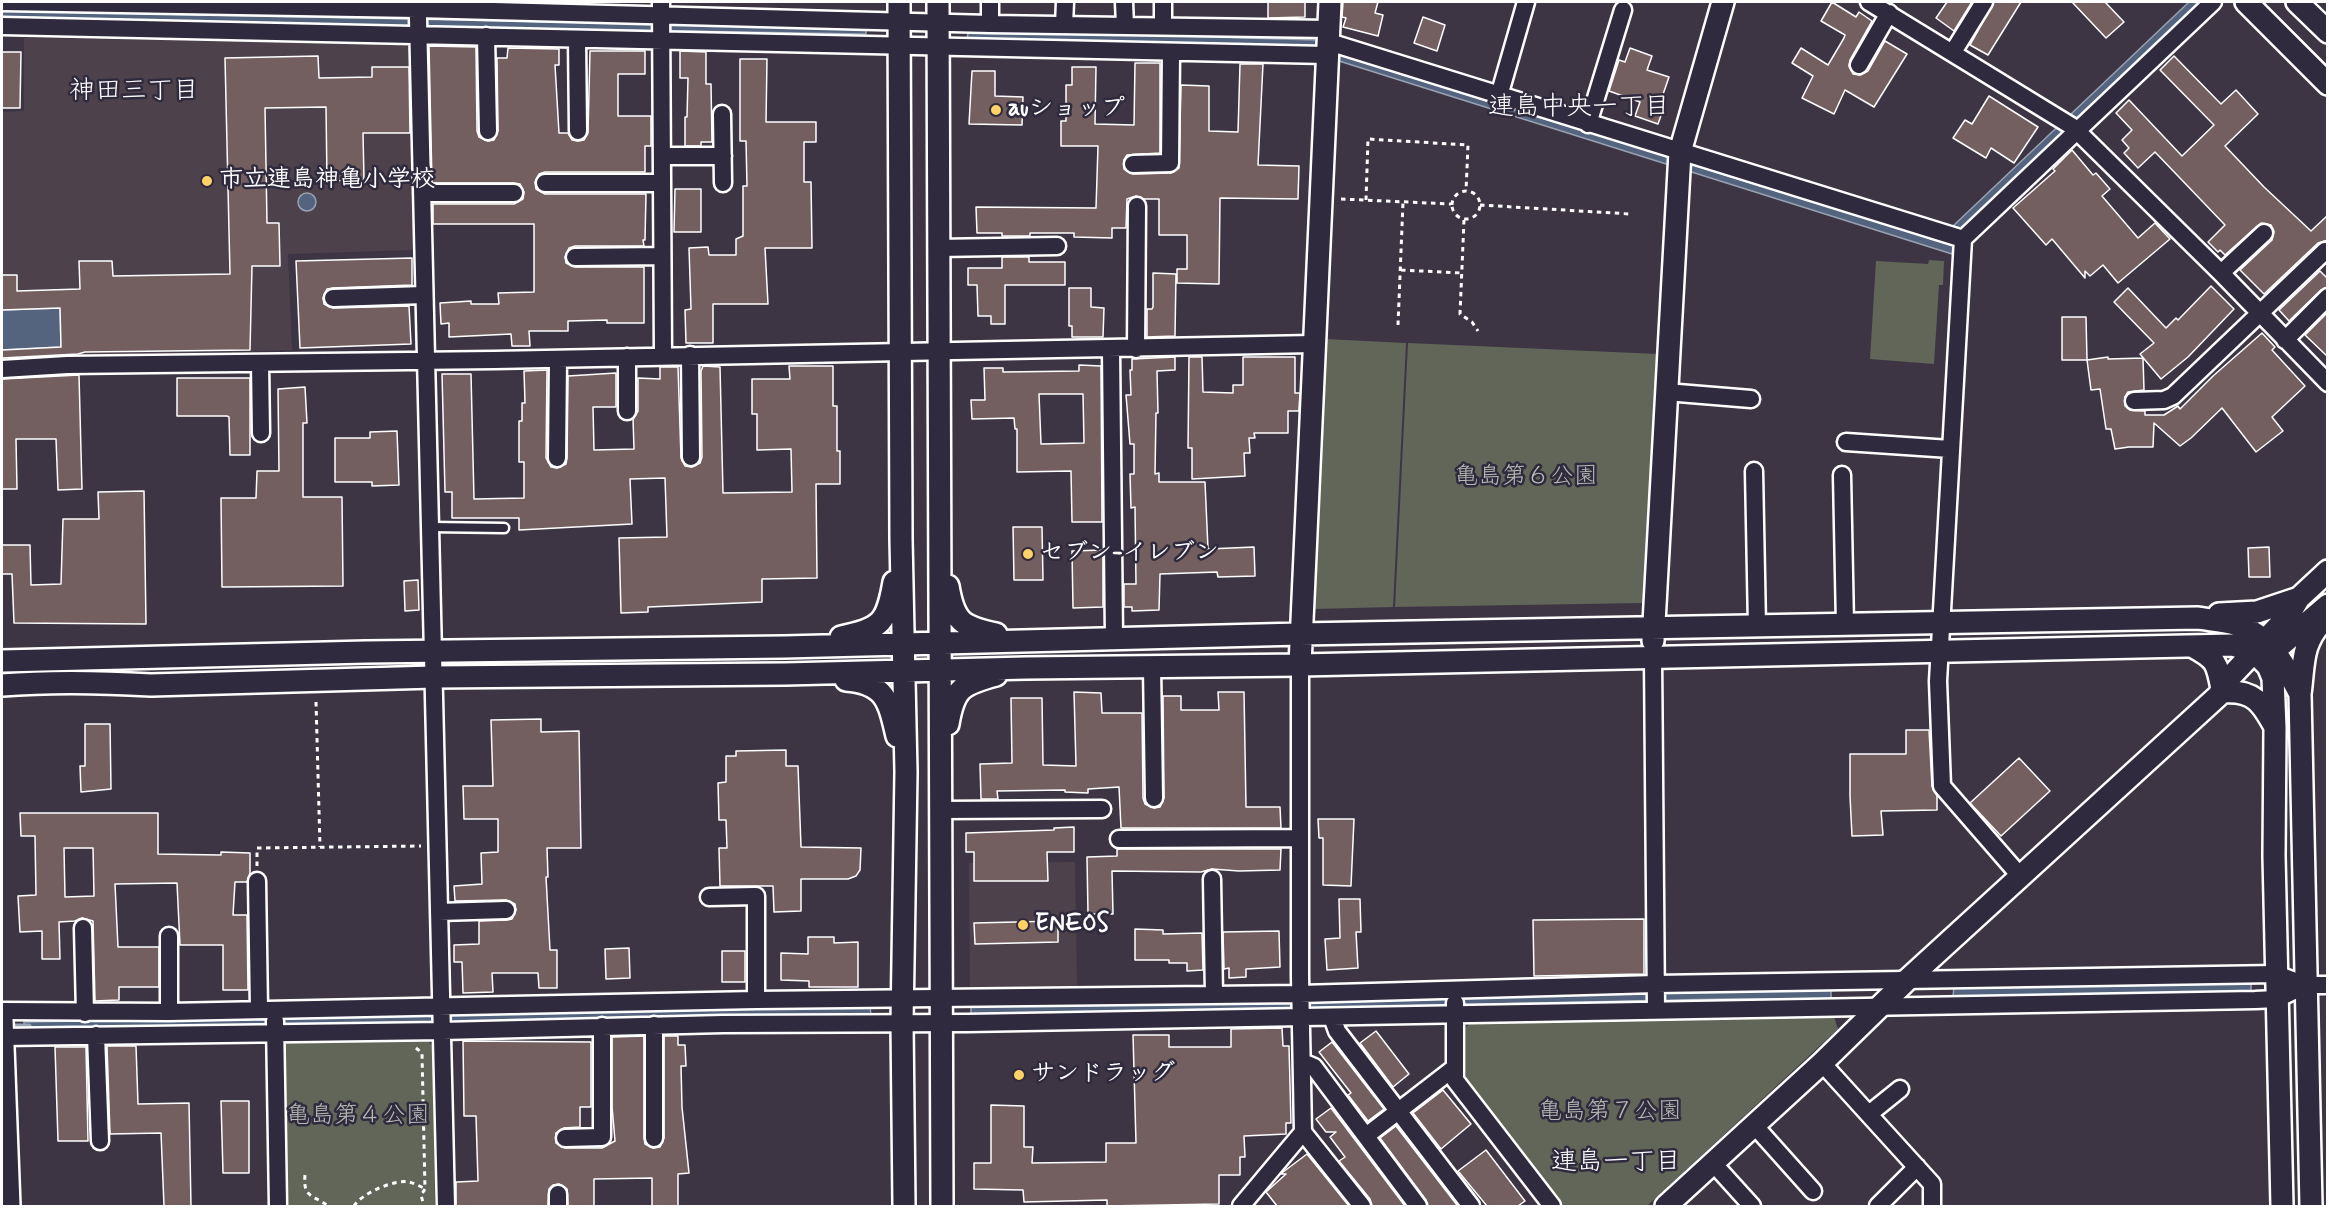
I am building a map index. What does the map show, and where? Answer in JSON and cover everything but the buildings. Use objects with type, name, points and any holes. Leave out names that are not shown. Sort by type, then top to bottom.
[{"type":"street","points":[[2,2],[186,15],[417,18],[508,7],[899,44],[1171,52],[1328,42]]},
{"type":"street","points":[[938,2],[942,1206]]},
{"type":"street","points":[[990,2],[990,24]]},
{"type":"street","points":[[1064,25],[1065,2]]},
{"type":"street","points":[[1124,2],[1125,26]]},
{"type":"street","points":[[1163,2],[1163,26]]},
{"type":"street","points":[[1330,2],[1299,665],[1303,1132],[1362,1206]]},
{"type":"street","points":[[1499,96],[1526,2]]},
{"type":"street","points":[[1656,997],[1653,629],[1678,176],[1680,153],[1724,2]]},
{"type":"street","points":[[1869,2],[2071,125],[2221,273],[2328,383]]},
{"type":"street","points":[[1953,52],[1984,2]]},
{"type":"street","points":[[2021,877],[1942,786],[1938,681],[1963,239],[2071,125],[2213,2]]},
{"type":"street","points":[[2246,2],[2328,84]]},
{"type":"street","points":[[2297,2],[2328,32]]},
{"type":"street","points":[[2,26],[186,15],[417,18],[486,36],[577,39],[725,10],[899,11],[938,23],[1163,26],[1328,42],[1963,239]]},
{"type":"street","points":[[1588,124],[1623,10]]},
{"type":"street","points":[[899,11],[901,539],[906,772],[902,998],[904,1206]]},
{"type":"street","points":[[1859,65],[1889,13]]},
{"type":"street","points":[[417,18],[446,1206]]},
{"type":"street","points":[[662,23],[663,356]]},
{"type":"street","points":[[486,36],[488,131]]},
{"type":"street","points":[[577,39],[578,131]]},
{"type":"street","points":[[1133,164],[1170,164],[1171,52]]},
{"type":"street","points":[[722,114],[723,183]]},
{"type":"street","points":[[663,156],[723,156]]},
{"type":"street","points":[[545,183],[662,183]]},
{"type":"street","points":[[422,193],[514,193]]},
{"type":"street","points":[[1136,349],[1137,206]]},
{"type":"street","points":[[2221,273],[2264,233]]},
{"type":"street","points":[[938,248],[1058,246]]},
{"type":"street","points":[[2134,401],[2164,400],[2173,396],[2325,251]]},
{"type":"street","points":[[575,257],[662,256]]},
{"type":"street","points":[[333,297],[424,295]]},
{"type":"street","points":[[2285,340],[2328,297]]},
{"type":"street","points":[[2,369],[67,365],[1111,350],[1313,344]]},
{"type":"street","points":[[1111,350],[1114,638]]},
{"type":"street","points":[[690,355],[692,457]]},
{"type":"street","points":[[627,357],[627,411]]},
{"type":"street","points":[[557,458],[558,359]]},
{"type":"street","points":[[260,363],[261,434]]},
{"type":"street","points":[[1666,392],[1751,399]]},
{"type":"street","points":[[1846,442],[1950,448]]},
{"type":"street","points":[[1754,471],[1757,627]]},
{"type":"street","points":[[1842,475],[1845,625]]},
{"type":"street","points":[[940,538],[952,608],[962,623],[971,629],[1025,640]]},
{"type":"street","points":[[784,647],[857,634],[881,622],[890,606],[901,539]]},
{"type":"street","points":[[1666,1206],[2222,691],[2237,684],[2264,651],[2299,598],[2328,571]]},
{"type":"street","points":[[2,661],[2198,618],[2224,613],[2257,612],[2299,598]]},
{"type":"street","points":[[2,685],[110,682],[151,685],[434,677],[785,674],[1299,665],[2233,645],[2264,651],[2328,605]]},
{"type":"street","points":[[2311,1206],[2300,694],[2306,643],[2312,631],[2328,616]]},
{"type":"street","points":[[2198,618],[2236,624],[2264,651],[2300,694]]},
{"type":"street","points":[[2192,646],[2210,656],[2220,675],[2222,691]]},
{"type":"street","points":[[2264,651],[2273,678],[2275,728],[2274,856],[2282,1206]]},
{"type":"street","points":[[1152,667],[1154,798]]},
{"type":"street","points":[[941,768],[951,705],[957,692],[973,681],[1026,668]]},
{"type":"street","points":[[785,674],[852,680],[872,685],[884,694],[891,710],[906,772]]},
{"type":"street","points":[[2222,691],[2247,694],[2259,701],[2275,728]]},
{"type":"street","points":[[941,810],[1102,809]]},
{"type":"street","points":[[1119,839],[1300,838]]},
{"type":"street","points":[[1212,879],[1214,995]]},
{"type":"street","points":[[257,881],[272,1018],[278,1206]]},
{"type":"street","points":[[709,897],[756,896],[756,1000]]},
{"type":"street","points":[[439,912],[506,910]]},
{"type":"street","points":[[83,928],[85,1012]]},
{"type":"street","points":[[169,936],[170,1012]]},
{"type":"street","points":[[2,1026],[85,1012],[170,1012],[272,1018],[442,1018],[602,1026],[941,1023],[1301,1005],[1656,997],[1908,980],[2276,974],[2306,985],[2328,985]]},
{"type":"street","points":[[2,1026],[96,1035],[272,1018],[442,1018],[756,1000],[1214,995],[1301,1005],[1332,1017],[1455,1001],[1656,997],[1883,1005],[2277,999],[2306,985]]},
{"type":"street","points":[[1455,1001],[1455,1080],[1552,1206]]},
{"type":"street","points":[[1332,1017],[1337,1031],[1471,1206]]},
{"type":"street","points":[[654,1025],[654,1138]]},
{"type":"street","points":[[2,1026],[9,1206]]},
{"type":"street","points":[[565,1138],[602,1137],[602,1026]]},
{"type":"street","points":[[96,1035],[100,1141]]},
{"type":"street","points":[[1302,1062],[1314,1067],[1418,1206]]},
{"type":"street","points":[[1822,1063],[1932,1184],[1932,1206]]},
{"type":"street","points":[[1366,1136],[1454,1068]]},
{"type":"street","points":[[1869,1114],[1900,1089]]},
{"type":"street","points":[[1754,1125],[1813,1191]]},
{"type":"street","points":[[1248,1204],[1303,1132]]},
{"type":"street","points":[[1713,1163],[1752,1206]]},
{"type":"street","points":[[1878,1206],[1917,1167]]},
{"type":"lane","points":[[430,528],[504,528]]},
{"type":"path","points":[[1366,200],[1368,139],[1468,145],[1466,191]]},
{"type":"path","points":[[1466,191],[1474,194],[1480,205],[1474,217],[1464,220],[1453,213],[1451,204],[1454,196],[1466,191]]},
{"type":"path","points":[[1321,198],[1451,204]]},
{"type":"path","points":[[1398,325],[1403,202]]},
{"type":"path","points":[[1480,205],[1629,214]]},
{"type":"path","points":[[1464,220],[1460,314],[1472,322],[1478,331]]},
{"type":"path","points":[[1401,270],[1462,273]]},
{"type":"path","points":[[316,702],[320,847]]},
{"type":"path","points":[[257,881],[257,848],[438,846]]},
{"type":"path","points":[[415,1047],[422,1053],[425,1189],[421,1195],[424,1206]]},
{"type":"path","points":[[305,1175],[305,1191],[309,1196],[328,1206]]},
{"type":"path","points":[[354,1206],[379,1188],[394,1184],[408,1182],[425,1189]]},
{"type":"shaded area","name":"市立連島神亀小学校","points":[[24,38],[406,43],[411,56],[414,250],[288,254],[292,350],[2,359],[2,112],[24,111]]},
{"type":"shaded area","name":"ENEOS","points":[[1075,862],[1077,988],[970,989],[969,863]]},
{"type":"green space","points":[[1929,260],[1944,261],[1943,285],[1939,285],[1934,364],[1870,359],[1876,261],[1928,264]]},
{"type":"green space","points":[[1325,339],[1406,343],[1393,607],[1313,609]]},
{"type":"green space","name":"亀島第６公園","points":[[1408,343],[1658,354],[1644,603],[1395,607]]},
{"type":"green space","name":"亀島第７公園","points":[[1834,1017],[1838,1029],[1647,1206],[1562,1206],[1466,1080],[1466,1027],[1472,1022]]},
{"type":"green space","name":"亀島第４公園","points":[[425,1038],[433,1046],[435,1206],[284,1206],[281,1049],[286,1040]]},
{"type":"water","points":[[2189,2],[2200,3],[1960,230],[1953,226]]},
{"type":"water","points":[[2,11],[866,28],[866,34],[2,20]]},
{"type":"water","points":[[969,30],[1316,40],[1316,48],[967,38]]},
{"type":"water","points":[[1339,55],[1954,246],[1952,254],[1339,61]]},
{"type":"water","points":[[307,193],[313,196],[316,202],[313,208],[307,211],[301,208],[298,202],[301,196]]},
{"type":"water","points":[[60,308],[61,347],[2,350],[2,310]]},
{"type":"water","points":[[2251,982],[2251,993],[1953,996],[1954,987]]},
{"type":"water","points":[[1831,990],[1831,999],[1724,999],[971,1015],[971,1005]]},
{"type":"water","points":[[870,1007],[871,1015],[24,1030],[24,1022]]},
{"type":"waterway","points":[[8,1026],[29,1026]]},
{"type":"place","name":"auショップ","points":[[996,110]]},
{"type":"place","name":"市立連島神亀小学校","points":[[207,181]]},
{"type":"place","name":"セブン-イレブン","points":[[1028,554]]},
{"type":"place","name":"ENEOS","points":[[1023,925]]},
{"type":"place","name":"サンドラッグ","points":[[1019,1075]]},
{"type":"district","name":"神田三丁目","points":[[134,93]]},
{"type":"district","name":"連島中央一丁目","points":[[1579,109]]},
{"type":"district","name":"連島一丁目","points":[[1616,1164]]}]
